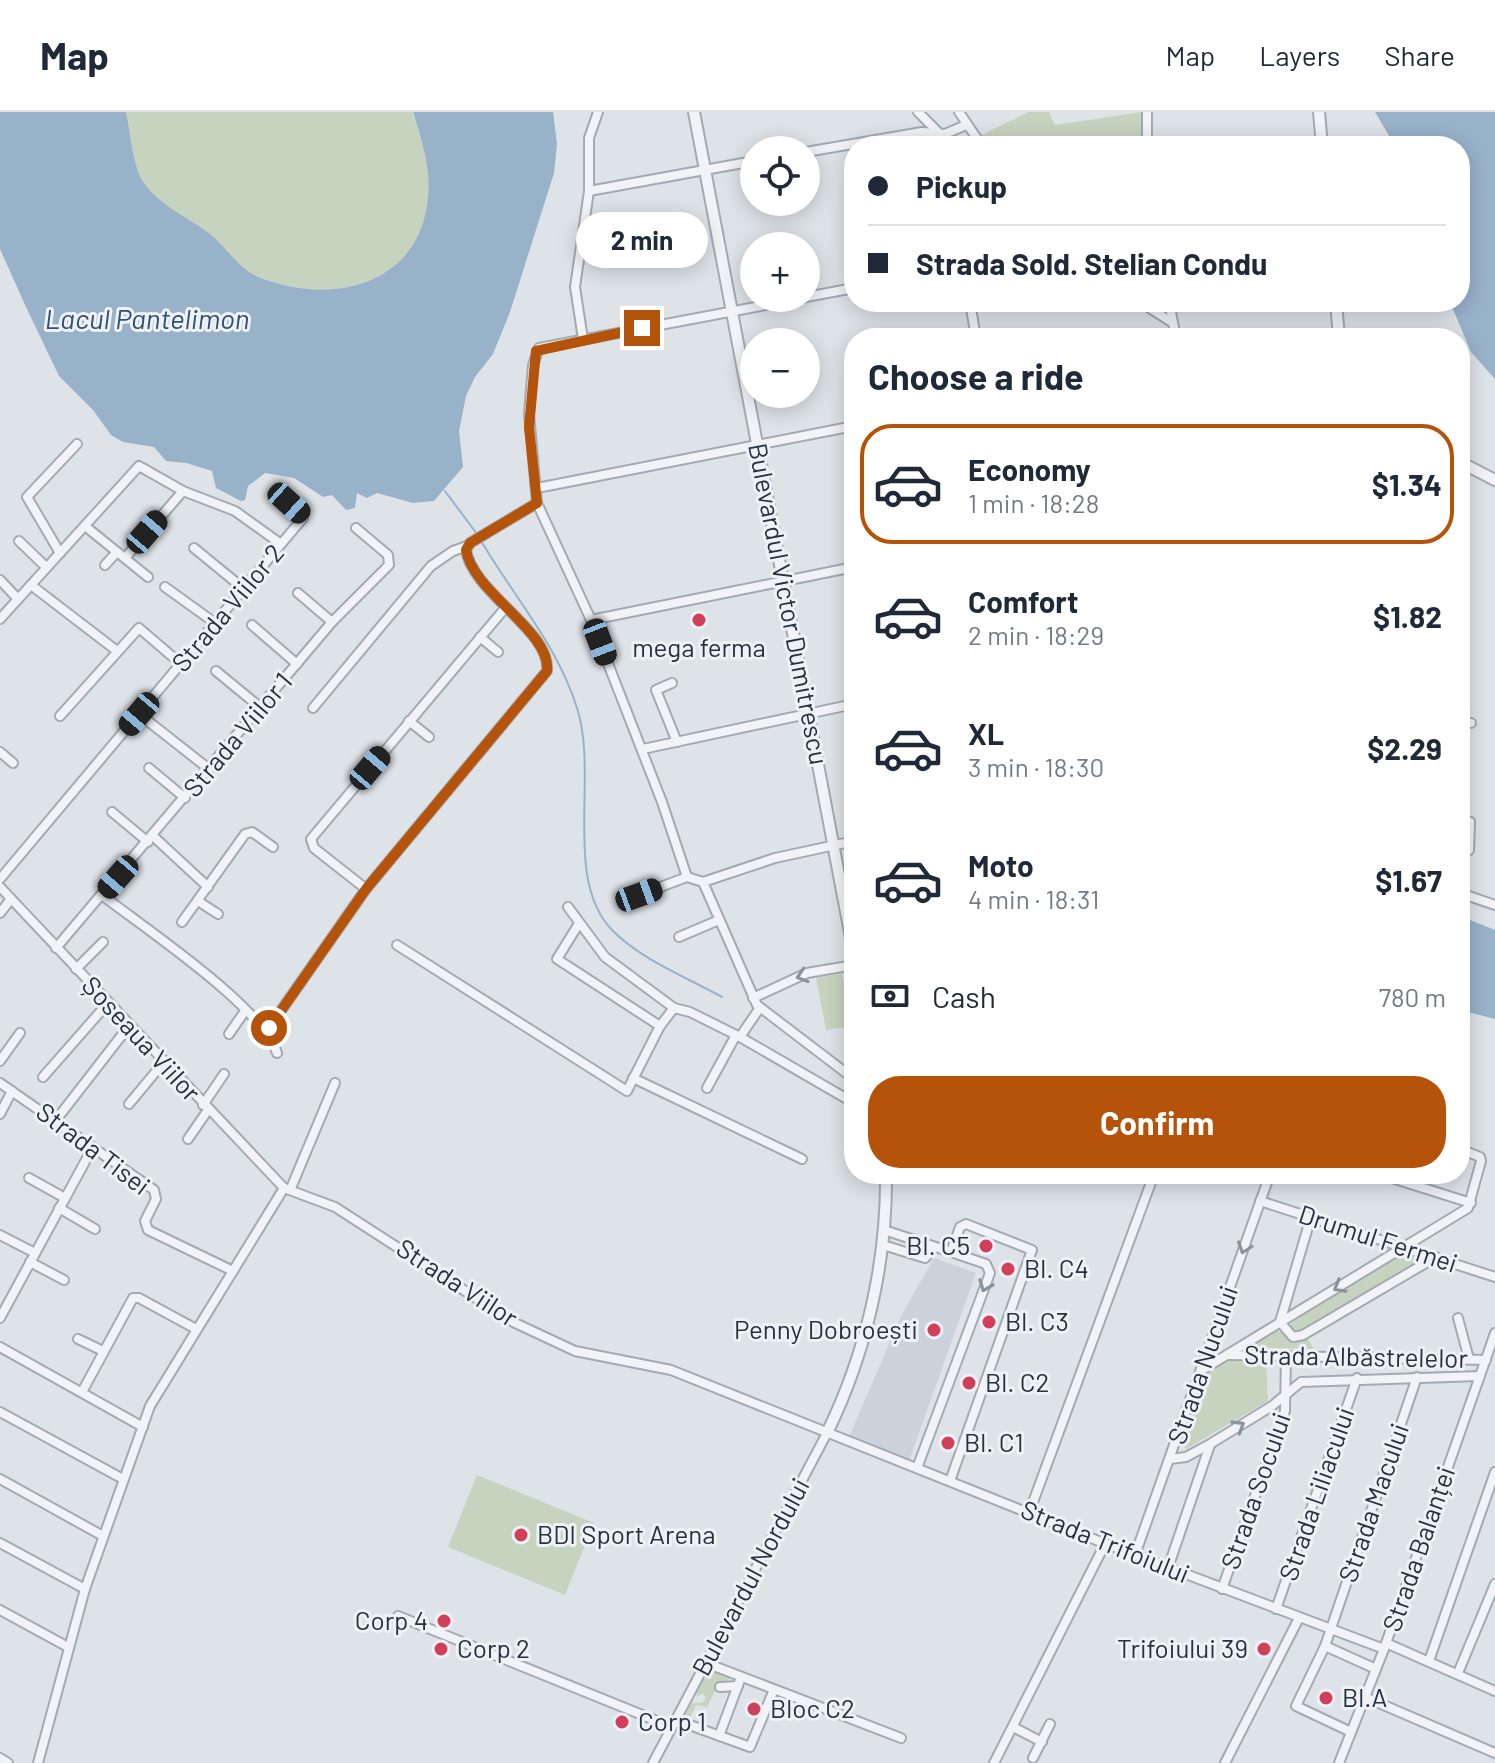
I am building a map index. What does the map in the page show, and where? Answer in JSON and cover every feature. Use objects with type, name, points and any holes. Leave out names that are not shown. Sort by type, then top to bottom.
[{"type":"street","points":[[583,339],[575,287],[589,191],[589,138],[598,112]]},
{"type":"street","name":"Bulevardul Victor Dumitrescu","points":[[694,112],[844,900]]},
{"type":"street","points":[[918,112],[940,134]]},
{"type":"street","points":[[1147,112],[1147,136]]},
{"type":"street","points":[[1319,112],[1321,136]]},
{"type":"street","points":[[962,113],[974,136]]},
{"type":"street","points":[[899,136],[922,132],[940,134],[966,125]]},
{"type":"street","points":[[820,150],[844,145]]},
{"type":"street","points":[[589,191],[740,164]]},
{"type":"street","points":[[820,295],[844,290]]},
{"type":"street","points":[[687,877],[643,749],[591,620],[537,503],[529,427],[536,351],[583,339],[740,310]]},
{"type":"street","points":[[1156,312],[1173,323]]},
{"type":"street","points":[[1171,312],[1173,328]]},
{"type":"street","points":[[537,488],[844,428]]},
{"type":"street","points":[[60,553],[27,497],[77,444]]},
{"type":"street","points":[[0,619],[139,466],[183,491],[235,511],[281,544]]},
{"type":"street","points":[[1470,467],[1495,480]]},
{"type":"street","points":[[105,565],[121,555],[183,491]]},
{"type":"street","name":"Strada Viilor 2","points":[[0,879],[303,518],[289,503]]},
{"type":"street","points":[[313,708],[431,566],[537,503]]},
{"type":"street","points":[[85,526],[148,577]]},
{"type":"street","name":"Strada Viilor 1","points":[[56,948],[332,622],[390,563],[388,555],[356,528]]},
{"type":"street","points":[[19,541],[46,567]]},
{"type":"street","points":[[266,1032],[366,889],[547,671],[547,662],[537,644],[477,576],[469,562],[469,545]]},
{"type":"street","points":[[194,548],[244,589]]},
{"type":"street","points":[[591,620],[844,569]]},
{"type":"street","points":[[0,580],[18,599]]},
{"type":"street","points":[[31,585],[117,651]]},
{"type":"street","points":[[165,587],[215,623]]},
{"type":"street","name":"Strada Viilor 2","points":[[298,593],[332,622]]},
{"type":"street","points":[[366,889],[310,842],[506,607]]},
{"type":"street","name":"Strada Viilor 2","points":[[252,625],[297,664]]},
{"type":"street","points":[[60,716],[139,628],[181,664]]},
{"type":"street","points":[[480,637],[498,652]]},
{"type":"street","name":"Strada Viilor 2","points":[[216,671],[261,708]]},
{"type":"street","points":[[672,683],[656,690],[677,742]]},
{"type":"street","points":[[643,749],[844,706]]},
{"type":"street","points":[[139,714],[209,769]]},
{"type":"street","points":[[409,721],[429,737]]},
{"type":"street","points":[[0,752],[13,763]]},
{"type":"street","points":[[149,768],[185,798]]},
{"type":"street","points":[[112,812],[151,839],[208,887]]},
{"type":"street","points":[[182,922],[248,832],[273,847]]},
{"type":"street","points":[[639,895],[687,877],[700,882],[775,858],[844,843]]},
{"type":"street","points":[[700,882],[759,1009],[844,1072]]},
{"type":"street","name":"Șoseaua Viilor","points":[[0,887],[205,1108],[287,1188]]},
{"type":"street","points":[[102,895],[202,972],[266,1032],[277,1053]]},
{"type":"street","points":[[1470,896],[1495,905]]},
{"type":"street","points":[[0,913],[11,899]]},
{"type":"street","points":[[198,901],[218,914]]},
{"type":"street","points":[[568,907],[578,925],[605,957],[674,1008],[690,1012],[738,1036],[844,1097]]},
{"type":"street","points":[[679,937],[719,920]]},
{"type":"street","points":[[578,925],[557,959],[660,1026]]},
{"type":"street","points":[[76,969],[103,942]]},
{"type":"street","points":[[397,945],[627,1091],[660,1026],[674,1008]]},
{"type":"street","points":[[753,998],[807,973],[844,967]]},
{"type":"street","points":[[43,1077],[108,1003]]},
{"type":"street","points":[[707,1088],[738,1036],[759,1009]]},
{"type":"street","points":[[229,1034],[245,1011]]},
{"type":"street","points":[[56,1120],[129,1026]]},
{"type":"street","points":[[0,1061],[20,1033]]},
{"type":"street","points":[[129,1104],[163,1063]]},
{"type":"street","points":[[188,1139],[224,1074]]},
{"type":"street","points":[[633,1078],[802,1159]]},
{"type":"street","name":"Strada Tisei","points":[[0,1083],[154,1190],[156,1199],[145,1221],[148,1230],[233,1271]]},
{"type":"street","points":[[38,1763],[85,1589],[123,1479],[161,1385],[287,1188],[335,1083]]},
{"type":"street","points":[[0,1114],[12,1091]]},
{"type":"street","points":[[0,1318],[3,1305],[93,1147]]},
{"type":"street","points":[[1202,1370],[1406,1247],[1471,1203],[1481,1161],[1480,1157],[1470,1153]]},
{"type":"street","points":[[29,1178],[65,1198]]},
{"type":"street","points":[[827,1433],[861,1346],[883,1245],[886,1184]]},
{"type":"street","points":[[1029,1513],[1150,1184]]},
{"type":"street","name":"Strada Nucului","points":[[1135,1555],[1266,1184]]},
{"type":"street","points":[[1411,1184],[1471,1203]]},
{"type":"street","name":"Strada Viilor","points":[[287,1188],[344,1212],[513,1322],[575,1351],[671,1370],[827,1433]]},
{"type":"street","name":"Drumul Fermei","points":[[1260,1201],[1495,1277]]},
{"type":"street","points":[[59,1208],[95,1229]]},
{"type":"street","points":[[1280,1322],[1311,1217]]},
{"type":"street","points":[[950,1481],[1032,1250],[964,1223],[951,1252]]},
{"type":"street","points":[[884,1230],[986,1264],[990,1270],[917,1468]]},
{"type":"street","points":[[0,1235],[35,1253]]},
{"type":"street","points":[[883,1245],[925,1258],[934,1247]]},
{"type":"street","points":[[1280,1322],[1290,1336],[1303,1335],[1436,1257]]},
{"type":"street","points":[[30,1262],[64,1280]]},
{"type":"street","points":[[82,1392],[133,1298],[139,1298],[196,1329]]},
{"type":"street","points":[[1458,1318],[1469,1359]]},
{"type":"street","name":"Strada Balanței","points":[[1342,1762],[1495,1333]]},
{"type":"street","points":[[78,1339],[103,1351]]},
{"type":"street","points":[[0,1347],[143,1427]]},
{"type":"street","name":"Strada Albăstrelelor","points":[[1226,1355],[1486,1360]]},
{"type":"street","name":"Strada Socului","points":[[1222,1589],[1285,1411],[1286,1355]]},
{"type":"street","name":"Strada Albăstrelelor","points":[[1170,1459],[1186,1457],[1210,1444],[1294,1385],[1314,1379],[1480,1376]]},
{"type":"street","name":"Strada Macului","points":[[1351,1732],[1296,1706],[1325,1646],[1417,1377]]},
{"type":"street","name":"Strada Liliacului","points":[[1276,1609],[1357,1378]]},
{"type":"street","points":[[0,1412],[123,1479]]},
{"type":"street","name":"Strada Trifoiului","points":[[827,1433],[1330,1630],[1429,1661],[1495,1691]]},
{"type":"street","name":"Bulevardul Nordului","points":[[653,1763],[827,1433]]},
{"type":"street","points":[[1168,1568],[1210,1444]]},
{"type":"street","points":[[1429,1661],[1495,1472]]},
{"type":"street","points":[[0,1479],[103,1536]]},
{"type":"street","points":[[0,1543],[85,1589]]},
{"type":"street","points":[[994,1763],[1105,1544]]},
{"type":"street","points":[[1458,1673],[1495,1584]]},
{"type":"street","points":[[0,1610],[68,1647]]},
{"type":"street","points":[[398,1616],[674,1723],[750,1747],[773,1692]]},
{"type":"street","points":[[1225,1763],[1299,1618]]},
{"type":"street","points":[[1325,1646],[1376,1669]]},
{"type":"street","points":[[706,1663],[901,1738]]},
{"type":"street","points":[[719,1736],[739,1683],[720,1687]]},
{"type":"street","points":[[1365,1697],[1495,1753]]},
{"type":"street","points":[[1033,1758],[1050,1724]]},
{"type":"street","points":[[1013,1727],[1042,1742]]},
{"type":"street","points":[[0,1758],[8,1763]]},
{"type":"shaded area","points":[[934,1258],[976,1273],[909,1461],[849,1437],[901,1316]]},
{"type":"green space","points":[[126,112],[412,112],[428,175],[428,196],[422,226],[409,250],[391,268],[369,281],[344,288],[316,290],[261,278],[244,269],[201,229],[149,190],[137,167]]},
{"type":"green space","points":[[1029,112],[1049,112],[1055,125],[1142,112],[1142,136],[981,135]]},
{"type":"green space","points":[[842,974],[844,1027],[826,1030],[816,978]]},
{"type":"green space","points":[[1409,1251],[1425,1257],[1302,1331],[1290,1328],[1293,1320]]},
{"type":"green space","points":[[1277,1330],[1292,1341],[1308,1339],[1314,1349],[1252,1348],[1253,1343]]},
{"type":"green space","points":[[1225,1361],[1266,1362],[1268,1401],[1186,1449],[1181,1441],[1204,1376]]},
{"type":"green space","name":"BDI Sport Arena","points":[[477,1475],[594,1523],[565,1595],[448,1547]]},
{"type":"green space","points":[[710,1667],[737,1677],[719,1683],[707,1707],[696,1705],[689,1719],[686,1715],[691,1703],[702,1703],[706,1698],[703,1693],[699,1696],[695,1693]]},
{"type":"water","name":"Lacul Pantelimon","points":[[0,112],[126,112],[137,167],[150,191],[206,231],[253,274],[289,286],[316,290],[344,288],[369,281],[391,268],[409,250],[422,226],[429,185],[425,153],[413,112],[553,112],[557,144],[554,173],[510,312],[493,354],[475,377],[466,396],[459,431],[463,467],[434,501],[413,503],[377,493],[367,498],[357,493],[355,508],[346,510],[332,495],[323,497],[294,478],[265,473],[248,486],[245,500],[241,501],[216,488],[212,471],[166,461],[154,447],[123,442],[111,435],[93,410],[59,376],[0,249]]},
{"type":"water","points":[[1375,112],[1495,112],[1495,379],[1471,352],[1470,328],[1461,328],[1454,312],[1470,312],[1470,136],[1389,136]]},
{"type":"water","points":[[1470,920],[1495,930],[1495,1019],[1470,1013]]},
{"type":"waterway","points":[[445,491],[477,534]]},
{"type":"waterway","points":[[480,539],[546,641],[577,708],[585,764],[585,856],[589,884],[598,910],[613,931],[637,951],[722,997]]},
{"type":"place","name":"mega ferma","points":[[699,620]]},
{"type":"place","name":"Bl. C5","points":[[986,1246]]},
{"type":"place","name":"Bl. C4","points":[[1008,1269]]},
{"type":"place","name":"Bl. C3","points":[[989,1322]]},
{"type":"place","name":"Penny Dobroești","points":[[934,1330]]},
{"type":"place","name":"Bl. C2","points":[[969,1383]]},
{"type":"place","name":"Bl. C1","points":[[948,1443]]},
{"type":"place","name":"BDI Sport Arena","points":[[521,1535]]},
{"type":"place","name":"Corp 4","points":[[444,1621]]},
{"type":"place","name":"Corp 2","points":[[441,1649]]},
{"type":"place","name":"Trifoiului 39","points":[[1264,1649]]},
{"type":"place","name":"Bl.A","points":[[1326,1698]]},
{"type":"place","name":"Bloc C2","points":[[754,1709]]},
{"type":"place","name":"Corp 1","points":[[622,1722]]},
{"type":"route","points":[[269,1028],[366,889],[547,671],[547,662],[537,644],[477,576],[466,550],[470,543],[485,533],[537,503],[529,427],[536,351],[642,328]]}]
